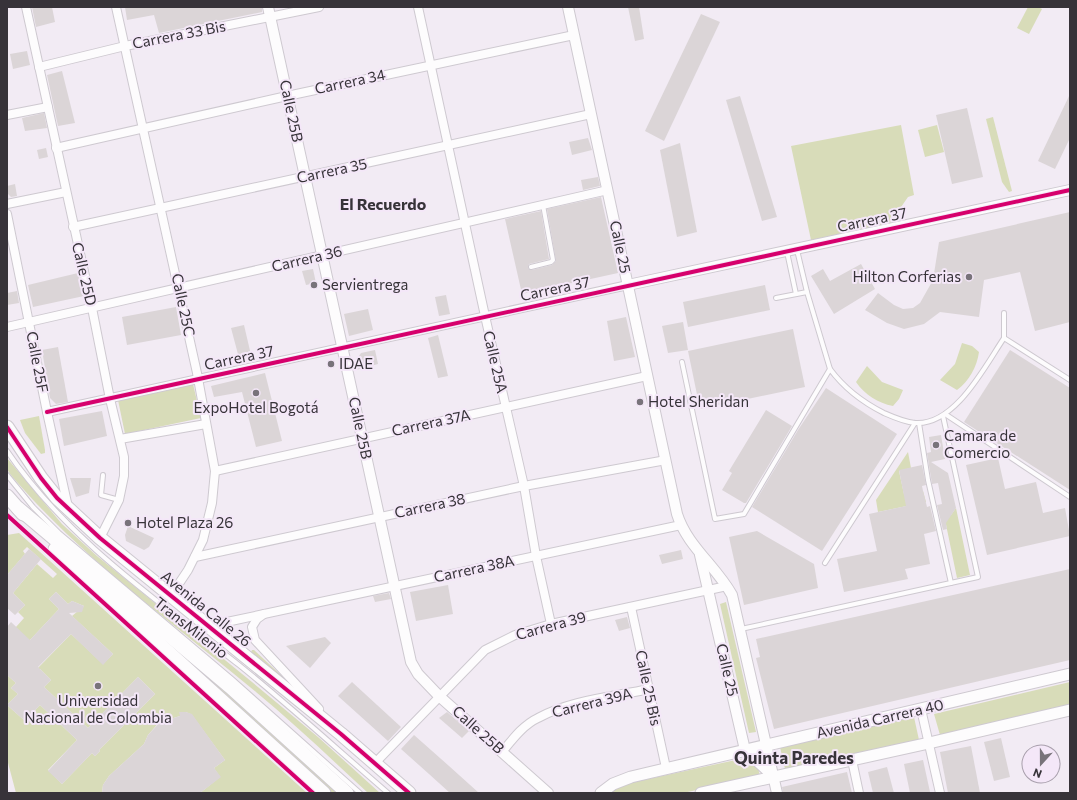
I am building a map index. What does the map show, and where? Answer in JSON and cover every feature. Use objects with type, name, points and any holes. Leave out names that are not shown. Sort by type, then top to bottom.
[{"type":"main road","name":"Avenida Calle 26","points":[[7,427],[37,473],[69,510],[170,597],[341,734],[409,793]]},
{"type":"main road","points":[[7,496],[45,540],[70,564],[324,793]]},
{"type":"main road","points":[[18,508],[230,687],[347,793]]},
{"type":"main road","name":"Avenida Carrera 40","points":[[601,793],[613,784],[631,777],[666,768],[766,746],[1070,674]]},
{"type":"main road","points":[[700,793],[929,743],[1070,710]]},
{"type":"street","name":"Calle 25D","points":[[26,7],[73,227],[92,308],[110,399],[124,457],[124,476],[119,500],[100,538]]},
{"type":"street","name":"Calle 25C","points":[[116,7],[199,379],[215,471],[212,503],[203,540],[195,557],[170,597]]},
{"type":"street","name":"Carrera 33 Bis","points":[[39,67],[269,12],[319,7]]},
{"type":"street","name":"Calle 25A","points":[[418,7],[464,223],[524,486],[536,556],[551,624]]},
{"type":"street","name":"Calle 25","points":[[568,7],[677,514],[699,552],[727,586],[735,604],[777,793]]},
{"type":"street","name":"Calle 25B","points":[[269,12],[411,662],[418,674],[439,696],[548,793]]},
{"type":"street","name":"Carrera 34","points":[[56,148],[287,96],[574,35]]},
{"type":"street","points":[[7,115],[48,108]]},
{"type":"street","name":"Carrera 35","points":[[73,227],[591,114]]},
{"type":"street","name":"Carrera 36","points":[[7,327],[608,190]]},
{"type":"street","name":"Carrera 37","points":[[47,412],[1070,190]]},
{"type":"street","points":[[7,204],[66,192]]},
{"type":"street","name":"Calle 25F","points":[[7,214],[47,412],[69,510]]},
{"type":"street","name":"Carrera 37A","points":[[215,471],[362,437],[647,376]]},
{"type":"street","points":[[120,439],[206,424]]},
{"type":"street","name":"Carrera 38","points":[[195,557],[524,486],[666,460]]},
{"type":"street","name":"Carrera 38A","points":[[208,626],[682,525]]},
{"type":"street","name":"Calle 25","points":[[699,552],[745,750]]},
{"type":"street","name":"Carrera 39","points":[[375,763],[485,650],[515,635],[551,624],[727,586]]},
{"type":"street","name":"Calle 25 Bis","points":[[631,607],[666,768]]},
{"type":"street","points":[[266,613],[257,619],[252,627],[255,640],[341,734]]},
{"type":"street","name":"Carrera 39A","points":[[502,752],[527,725],[537,718],[566,706],[649,689]]},
{"type":"street","points":[[921,709],[940,793]]},
{"type":"street","points":[[745,750],[774,777]]},
{"type":"street","points":[[852,760],[859,793]]},
{"type":"lane","points":[[531,267],[551,262],[553,260],[543,205]]},
{"type":"lane","points":[[797,249],[807,292],[830,369],[847,389],[892,417],[917,423],[944,415],[968,392],[1004,338],[1004,313]]},
{"type":"lane","points":[[787,251],[796,294]]},
{"type":"lane","points":[[776,298],[807,292]]},
{"type":"lane","points":[[1004,338],[1070,380]]},
{"type":"lane","points":[[682,362],[715,519],[744,514],[830,369]]},
{"type":"lane","points":[[944,415],[1070,497]]},
{"type":"lane","points":[[741,629],[978,578],[944,415]]},
{"type":"lane","points":[[825,563],[917,423]]},
{"type":"lane","points":[[917,423],[951,584]]},
{"type":"lane","name":"TransMilenio","points":[[7,451],[24,476],[44,500],[85,541],[240,667],[388,793]]},
{"type":"lane","name":"TransMilenio","points":[[7,475],[33,507],[59,533],[232,679],[360,793]]},
{"type":"lane","points":[[103,475],[101,495],[119,500]]},
{"type":"green space","points":[[1028,7],[1038,7],[1042,9],[1029,34],[1017,28]]},
{"type":"green space","points":[[993,117],[1012,191],[1009,192],[1002,182],[986,119]]},
{"type":"green space","points":[[901,125],[914,195],[908,197],[890,223],[811,240],[791,146]]},
{"type":"green space","points":[[937,125],[944,152],[925,157],[918,130]]},
{"type":"green space","points":[[962,343],[972,346],[979,352],[972,373],[957,390],[940,380],[955,364]]},
{"type":"green space","points":[[867,366],[882,382],[903,390],[899,399],[893,406],[872,398],[863,391],[856,382]]},
{"type":"green space","points":[[193,384],[201,418],[125,434],[118,400]]},
{"type":"green space","points":[[39,416],[45,450],[45,453],[41,454],[25,433],[20,420]]},
{"type":"green space","points":[[908,452],[911,468],[899,471],[904,494],[923,491],[926,502],[878,512],[876,500]]},
{"type":"green space","points":[[7,458],[62,524],[97,556],[318,737],[380,793],[368,793],[270,704],[97,561],[38,505],[10,474],[7,469]]},
{"type":"green space","points":[[956,508],[970,575],[957,578],[943,510],[951,515]]},
{"type":"green space","name":"Universidad Nacional de Colombia","points":[[19,533],[307,793],[200,793],[220,777],[214,768],[225,760],[192,715],[186,712],[180,712],[180,716],[164,721],[162,719],[148,735],[144,744],[109,776],[103,785],[102,793],[16,793],[7,759],[7,705],[25,721],[40,705],[77,740],[48,770],[62,784],[92,753],[95,756],[100,751],[99,750],[155,694],[138,677],[88,728],[44,687],[51,680],[40,669],[36,670],[71,634],[103,664],[113,654],[72,616],[84,606],[72,601],[68,604],[56,592],[49,599],[59,609],[15,656],[16,627],[24,618],[18,612],[25,605],[13,593],[37,564],[53,578],[57,574],[27,547],[23,551],[25,554],[7,575],[7,535]]},
{"type":"green space","points":[[726,602],[756,732],[749,733],[720,604]]},
{"type":"green space","points":[[132,612],[171,641],[340,793],[332,793]]},
{"type":"green space","points":[[254,650],[283,677],[281,678],[251,652]]},
{"type":"green space","points":[[7,675],[16,683],[11,688],[18,694],[7,705]]},
{"type":"green space","points":[[1070,682],[1070,705],[940,735],[934,714]]},
{"type":"green space","points":[[914,717],[919,740],[785,769],[780,747]]},
{"type":"green space","points":[[745,758],[758,768],[760,776],[683,793],[609,793],[625,784]]},
{"type":"building","points":[[32,7],[52,7],[55,22],[36,27]]},
{"type":"building","points":[[125,7],[262,7],[262,12],[159,33],[154,15],[127,20]]},
{"type":"building","points":[[628,7],[639,7],[644,39],[635,41]]},
{"type":"building","points":[[701,14],[720,22],[664,141],[645,131]]},
{"type":"building","points":[[27,51],[30,65],[13,69],[10,54]]},
{"type":"building","points":[[62,71],[75,123],[58,126],[47,75]]},
{"type":"building","points":[[1070,94],[1070,138],[1055,169],[1038,161]]},
{"type":"building","points":[[740,96],[777,217],[762,221],[726,100]]},
{"type":"building","points":[[967,108],[983,177],[952,184],[936,115]]},
{"type":"building","points":[[44,113],[47,128],[25,131],[22,118]]},
{"type":"building","points":[[588,138],[592,150],[572,155],[569,142]]},
{"type":"building","points":[[680,143],[697,232],[677,237],[660,150]]},
{"type":"building","points":[[46,148],[48,157],[39,159],[37,150]]},
{"type":"building","points":[[598,177],[600,186],[583,190],[581,180]]},
{"type":"building","points":[[15,184],[17,196],[11,197],[8,194],[7,186]]},
{"type":"building","points":[[601,197],[618,273],[522,294],[505,219],[541,211],[549,259],[529,264],[528,268],[532,270],[552,265],[556,261],[547,209]]},
{"type":"building","points":[[1070,212],[1070,322],[1035,331],[1020,272],[984,280],[979,317],[940,312],[924,324],[904,329],[887,323],[865,310],[878,293],[894,305],[903,309],[913,308],[920,303],[933,280],[939,242]]},
{"type":"building","points":[[861,264],[875,289],[834,314],[811,276],[823,269],[830,281]]},
{"type":"building","points":[[313,269],[316,283],[306,285],[302,271]]},
{"type":"building","points":[[78,273],[84,296],[33,307],[28,285]]},
{"type":"building","points":[[765,285],[770,310],[688,327],[683,302]]},
{"type":"building","points":[[17,291],[19,303],[7,305],[7,293]]},
{"type":"building","points":[[446,295],[450,314],[439,316],[435,297]]},
{"type":"building","points":[[176,307],[181,335],[127,345],[122,317]]},
{"type":"building","points":[[368,309],[373,330],[349,336],[344,314]]},
{"type":"building","points":[[626,317],[635,357],[614,361],[607,321]]},
{"type":"building","points":[[683,322],[688,350],[668,353],[662,326]]},
{"type":"building","points":[[244,325],[251,355],[239,358],[231,328]]},
{"type":"building","points":[[793,329],[805,387],[700,409],[688,351]]},
{"type":"building","points":[[438,335],[448,376],[438,378],[428,338]]},
{"type":"building","points":[[58,347],[68,402],[56,404],[50,398],[42,350]]},
{"type":"building","points":[[375,350],[378,364],[356,370],[355,362],[361,353]]},
{"type":"building","points":[[1010,350],[1070,388],[1070,490],[964,422]]},
{"type":"building","points":[[265,373],[282,441],[256,447],[242,392],[214,397],[211,386]]},
{"type":"building","points":[[826,388],[897,434],[822,551],[752,507],[798,430]]},
{"type":"building","points":[[766,410],[792,426],[746,503],[744,503],[722,490],[732,473],[729,471]]},
{"type":"building","points":[[102,411],[107,436],[64,446],[59,419]]},
{"type":"building","points":[[941,435],[945,459],[931,462],[948,473],[956,508],[946,523],[947,529],[943,530],[937,505],[942,504],[938,483],[932,484],[927,453],[931,452],[929,437]]},
{"type":"building","points":[[998,458],[1005,489],[1036,482],[1043,513],[1065,508],[1070,536],[987,555],[966,465]]},
{"type":"building","points":[[922,465],[926,485],[922,486],[923,491],[927,507],[930,506],[936,531],[924,534],[930,564],[905,569],[908,579],[844,592],[837,559],[877,551],[869,514],[906,506],[899,470]]},
{"type":"building","points":[[70,478],[91,478],[89,493],[76,497]]},
{"type":"building","points":[[128,526],[154,538],[149,547],[144,550],[126,541],[125,535]]},
{"type":"building","points":[[757,531],[814,564],[818,588],[744,605],[729,537]]},
{"type":"building","points":[[29,549],[41,559],[13,593],[25,605],[15,615],[7,608],[7,575]]},
{"type":"building","points":[[681,550],[683,559],[662,564],[659,555]]},
{"type":"building","points":[[1070,569],[1070,660],[774,729],[756,658],[760,657],[756,639]]},
{"type":"building","points":[[448,585],[453,614],[416,621],[410,592]]},
{"type":"building","points":[[56,592],[68,604],[72,601],[84,606],[82,612],[69,613],[113,654],[103,665],[71,634],[38,667],[51,680],[44,687],[88,728],[138,677],[155,694],[99,750],[100,751],[95,756],[92,753],[62,784],[48,771],[77,740],[40,705],[25,721],[7,705],[18,694],[11,688],[16,683],[7,675],[7,627],[11,622],[30,640],[59,609],[49,599]]},
{"type":"building","points":[[389,593],[391,599],[375,602],[373,596]]},
{"type":"building","points":[[627,617],[630,628],[619,631],[615,620]]},
{"type":"building","points":[[325,637],[331,643],[310,668],[286,646]]},
{"type":"building","points":[[352,682],[401,727],[388,741],[338,696]]},
{"type":"building","points":[[179,712],[192,714],[225,760],[214,768],[221,777],[200,793],[102,793],[103,785],[109,776],[144,744],[148,735],[163,719],[164,721],[180,716]]},
{"type":"building","points":[[447,712],[469,731],[462,738],[439,718]]},
{"type":"building","points":[[414,735],[479,793],[450,793],[401,749]]},
{"type":"building","points":[[1001,738],[1010,777],[994,781],[984,742]]},
{"type":"building","points":[[971,746],[980,793],[948,793],[940,752]]},
{"type":"building","points":[[923,760],[930,792],[910,793],[904,764]]},
{"type":"building","points":[[887,767],[894,793],[873,793],[868,772]]},
{"type":"building","points":[[847,772],[852,793],[783,793],[782,787]]},
{"type":"cycle path","points":[[47,412],[1070,190]]},
{"type":"cycle path","points":[[7,427],[41,478],[57,498],[100,538],[341,734],[409,793]]},
{"type":"cycle path","points":[[7,515],[313,793]]},
{"type":"place","name":"Hilton Corferias","points":[[969,277]]},
{"type":"place","name":"Servientrega","points":[[314,285]]},
{"type":"place","name":"IDAE","points":[[331,364]]},
{"type":"place","name":"ExpoHotel Bogotá","points":[[256,393]]},
{"type":"place","name":"Hotel Sheridan","points":[[640,402]]},
{"type":"place","name":"Camara de Comercio","points":[[936,445]]},
{"type":"place","name":"Hotel Plaza 26","points":[[128,523]]},
{"type":"place","name":"Universidad Nacional de Colombia","points":[[98,686]]},
{"type":"district","name":"El Recuerdo","points":[[383,204]]},
{"type":"district","name":"Quinta Paredes","points":[[794,758]]}]
